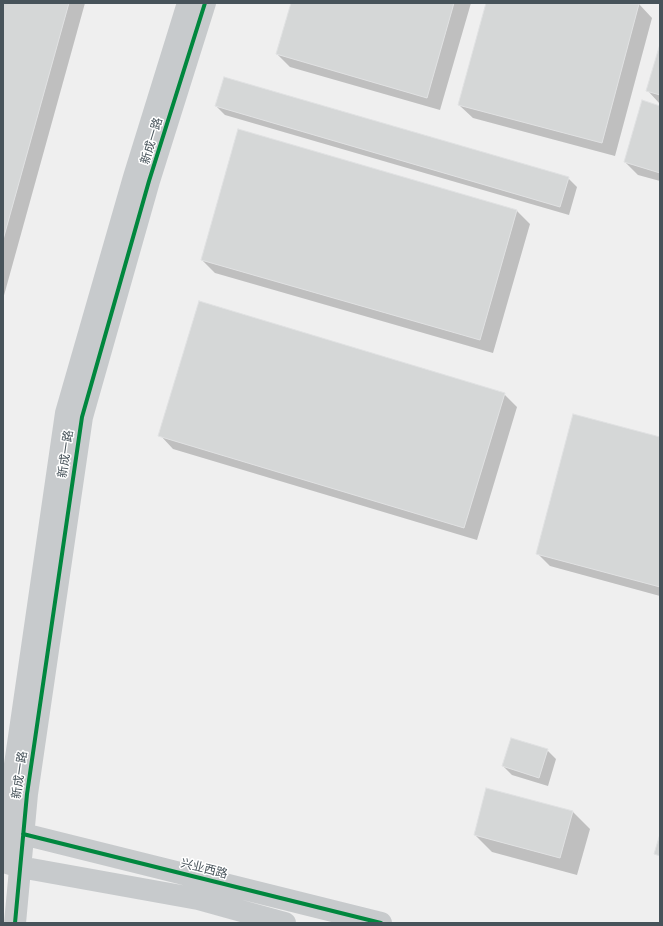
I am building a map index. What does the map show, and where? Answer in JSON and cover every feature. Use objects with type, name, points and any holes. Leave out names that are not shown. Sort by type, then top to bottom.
[{"type":"street","name":"新成一路","points":[[15,923],[11,792],[66,413],[134,176],[188,3]]},
{"type":"street","name":"新成一路","points":[[3,893],[23,834],[29,778],[82,417],[149,181],[205,3]]},
{"type":"street","name":"兴业西路","points":[[23,834],[381,923]]},
{"type":"street","points":[[13,865],[198,899],[285,923]]},
{"type":"building","points":[[3,3],[69,3],[3,240]]},
{"type":"building","points":[[291,3],[454,3],[427,98],[276,54]]},
{"type":"building","points":[[486,3],[639,4],[602,143],[458,105]]},
{"type":"building","points":[[660,44],[660,95],[646,91]]},
{"type":"building","points":[[224,77],[569,177],[560,207],[215,106]]},
{"type":"building","points":[[642,100],[660,106],[660,173],[624,162]]},
{"type":"building","points":[[238,129],[517,210],[480,340],[201,260]]},
{"type":"building","points":[[199,301],[505,393],[464,528],[158,436]]},
{"type":"building","points":[[573,414],[660,437],[660,587],[536,554]]},
{"type":"building","points":[[511,738],[548,749],[539,778],[502,766]]},
{"type":"building","points":[[486,788],[573,811],[560,858],[474,835]]},
{"type":"building","points":[[660,834],[660,856],[654,854]]},
{"type":"cycle path","points":[[15,923],[27,794],[82,417],[149,181],[205,3]]},
{"type":"cycle path","points":[[23,834],[381,923]]}]
